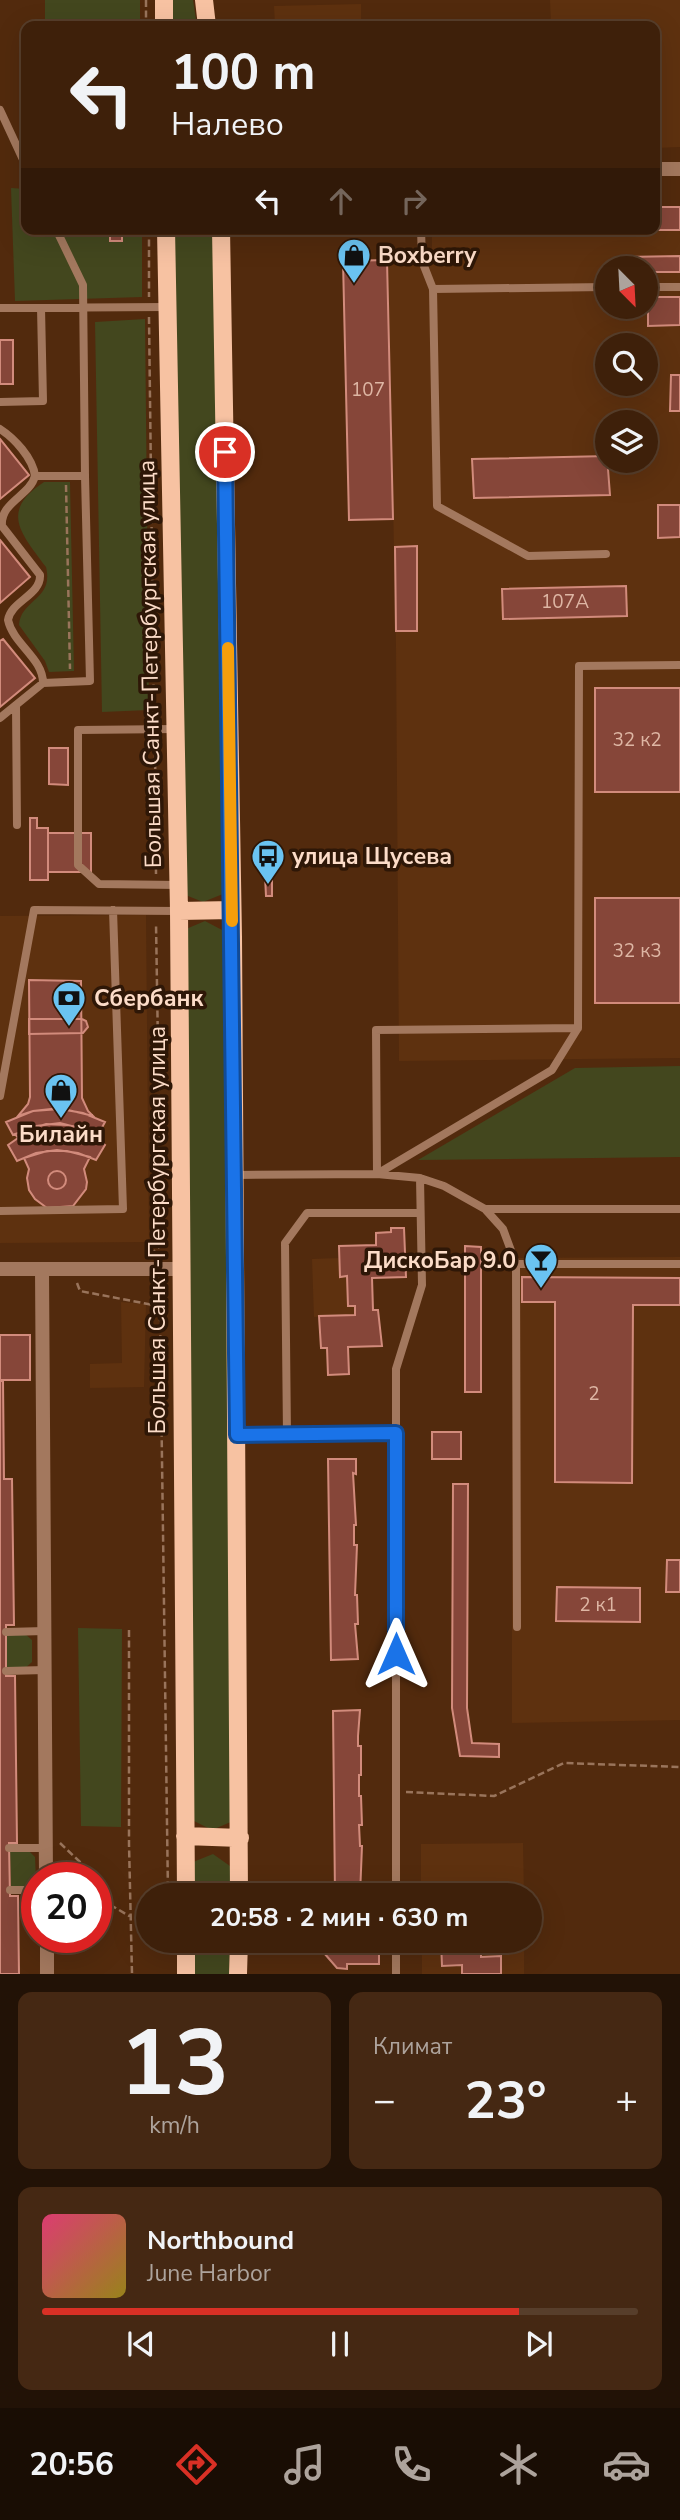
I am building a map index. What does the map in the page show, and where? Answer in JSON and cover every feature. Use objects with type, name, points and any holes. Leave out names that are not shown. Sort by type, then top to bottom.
[{"type":"main road","points":[[164,0],[164,21]]},
{"type":"main road","points":[[204,0],[206,21]]},
{"type":"main road","name":"Большая Санкт-Петербургская улица","points":[[165,235],[158,307],[175,729],[179,911],[186,1883]]},
{"type":"main road","points":[[220,235],[232,910],[239,1883]]},
{"type":"main road","points":[[179,911],[232,910]]},
{"type":"main road","points":[[186,1836],[240,1838]]},
{"type":"main road","points":[[186,1953],[186,1974]]},
{"type":"main road","points":[[238,1974],[239,1953]]},
{"type":"street","points":[[660,169],[680,169]]},
{"type":"street","points":[[0,1269],[182,1269]]},
{"type":"street","points":[[42,1270],[46,1862]]},
{"type":"street","points":[[47,1953],[47,1974]]},
{"type":"lane","points":[[0,110],[21,155]]},
{"type":"lane","points":[[0,718],[43,683],[90,681],[83,285],[60,235]]},
{"type":"lane","points":[[421,235],[422,261],[433,289],[437,506],[528,556],[606,554]]},
{"type":"lane","points":[[433,289],[595,287]]},
{"type":"lane","points":[[658,287],[680,287]]},
{"type":"lane","points":[[0,309],[158,307]]},
{"type":"lane","points":[[0,402],[43,401],[41,308]]},
{"type":"lane","points":[[0,429],[9,435],[32,464],[35,475],[32,486],[1,512],[0,521],[40,575],[37,587],[13,608],[8,620],[12,634],[41,670],[43,683]]},
{"type":"lane","points":[[35,475],[85,476]]},
{"type":"lane","points":[[377,1174],[552,1070],[578,1028],[579,666],[680,665]]},
{"type":"lane","points":[[16,706],[17,825]]},
{"type":"lane","points":[[175,729],[78,730],[78,865],[99,884],[178,885]]},
{"type":"lane","points":[[0,1096],[34,910],[179,911]]},
{"type":"lane","points":[[0,1211],[123,1209],[113,910]]},
{"type":"lane","points":[[377,1174],[376,1030],[578,1028]]},
{"type":"lane","points":[[235,1175],[377,1174],[420,1178],[444,1186],[485,1209],[503,1229],[516,1264],[517,1627]]},
{"type":"lane","points":[[396,1883],[396,1369],[422,1285],[420,1178]]},
{"type":"lane","points":[[485,1209],[680,1209]]},
{"type":"lane","points":[[287,1435],[285,1243],[307,1213],[420,1213]]},
{"type":"lane","points":[[516,1264],[680,1264]]},
{"type":"lane","points":[[237,1435],[396,1433]]},
{"type":"lane","points":[[6,1632],[45,1632]]},
{"type":"lane","points":[[6,1671],[45,1670]]},
{"type":"lane","points":[[9,1848],[46,1848]]},
{"type":"lane","points":[[10,1890],[21,1890]]},
{"type":"lane","points":[[396,1953],[396,1974]]},
{"type":"path","points":[[146,0],[146,21]]},
{"type":"path","points":[[150,235],[158,307],[156,884]]},
{"type":"path","points":[[66,485],[70,669]]},
{"type":"path","points":[[148,1256],[159,1247],[156,911]]},
{"type":"path","points":[[75,1270],[80,1292],[153,1305],[160,1314],[168,1883]]},
{"type":"path","points":[[129,1630],[132,1974]]},
{"type":"path","points":[[396,1792],[494,1796],[564,1763],[680,1767]]},
{"type":"path","points":[[46,1829],[80,1862]]},
{"type":"path","points":[[112,1906],[131,1917]]},
{"type":"shaded area","points":[[550,0],[680,0],[680,147],[660,148],[660,21],[551,21]]},
{"type":"shaded area","points":[[361,4],[361,21],[275,21],[274,6]]},
{"type":"shaded area","points":[[660,207],[680,207],[680,1058],[399,1061],[396,647],[388,262],[432,261],[432,235],[660,235]]},
{"type":"shaded area","points":[[146,915],[149,1242],[0,1243],[0,916]]},
{"type":"shaded area","points":[[680,1257],[680,1720],[512,1723],[512,1258]]},
{"type":"shaded area","points":[[339,1258],[340,1276],[347,1276],[348,1306],[355,1306],[355,1315],[314,1317],[312,1259]]},
{"type":"shaded area","points":[[121,1302],[146,1304],[144,1387],[90,1388],[90,1364],[122,1363]]},
{"type":"shaded area","points":[[523,1843],[524,1883],[421,1883],[421,1844]]},
{"type":"shaded area","points":[[422,1953],[524,1953],[524,1974],[422,1974]]},
{"type":"green space","points":[[45,0],[140,0],[140,21],[45,21]]},
{"type":"green space","points":[[171,0],[193,0],[196,21],[171,21]]},
{"type":"green space","points":[[11,188],[21,189],[21,235],[142,235],[142,297],[15,301]]},
{"type":"green space","points":[[173,235],[214,235],[223,894],[203,902],[183,894]]},
{"type":"green space","points":[[145,319],[149,710],[102,712],[95,322]]},
{"type":"green space","points":[[44,482],[70,482],[74,671],[49,672],[45,661],[19,625],[25,610],[42,593],[47,578],[46,567],[22,532],[18,512],[30,493]]},
{"type":"green space","points":[[205,921],[224,931],[233,1821],[212,1830],[192,1820],[186,929]]},
{"type":"green space","points":[[680,1066],[680,1157],[418,1160],[575,1068]]},
{"type":"green space","points":[[78,1628],[122,1629],[121,1827],[81,1826]]},
{"type":"green space","points":[[7,1632],[24,1633],[32,1640],[32,1662],[24,1669],[7,1669]]},
{"type":"green space","points":[[10,1850],[28,1850],[35,1857],[35,1862],[21,1862],[21,1887],[11,1887]]},
{"type":"green space","points":[[213,1854],[230,1866],[230,1883],[193,1883],[193,1862]]},
{"type":"green space","points":[[194,1953],[230,1953],[229,1974],[194,1974]]},
{"type":"building","points":[[660,207],[680,207],[680,230],[660,230]]},
{"type":"building","points":[[110,235],[122,235],[122,241],[110,241]]},
{"type":"building","points":[[658,256],[680,256],[680,272],[658,272]]},
{"type":"building","points":[[387,260],[393,519],[349,520],[343,261]]},
{"type":"building","points":[[658,297],[680,297],[680,325],[648,326],[648,319],[658,319]]},
{"type":"building","points":[[0,340],[13,340],[13,384],[0,384]]},
{"type":"building","points":[[671,375],[680,375],[680,411],[670,411]]},
{"type":"building","points":[[0,439],[29,475],[0,499]]},
{"type":"building","points":[[595,456],[595,473],[608,473],[610,495],[474,498],[472,459]]},
{"type":"building","points":[[658,505],[680,505],[680,537],[658,538]]},
{"type":"building","points":[[0,540],[30,577],[0,603]]},
{"type":"building","points":[[417,546],[417,631],[396,631],[395,547]]},
{"type":"building","points":[[626,586],[627,616],[503,619],[502,589]]},
{"type":"building","points":[[3,639],[35,678],[0,707],[0,641]]},
{"type":"building","points":[[595,688],[680,688],[680,792],[595,792]]},
{"type":"building","points":[[49,748],[68,748],[68,785],[49,784]]},
{"type":"building","points":[[30,818],[37,818],[37,828],[48,828],[48,880],[30,880]]},
{"type":"building","points":[[48,833],[91,833],[91,872],[48,872]]},
{"type":"building","points":[[265,876],[272,876],[272,896],[266,896]]},
{"type":"building","points":[[595,898],[680,898],[680,1003],[595,1003]]},
{"type":"building","points":[[29,980],[81,981],[82,1098],[93,1116],[60,1108],[33,1111],[18,1116],[30,1097]]},
{"type":"building","points":[[29,1019],[82,1019],[88,1027],[83,1033],[29,1034]]},
{"type":"building","points":[[60,1109],[83,1113],[105,1122],[99,1133],[60,1123],[36,1126],[13,1135],[6,1122],[33,1111]]},
{"type":"building","points":[[46,1124],[87,1129],[97,1133],[95,1137],[105,1145],[96,1160],[78,1153],[57,1150],[36,1153],[17,1161],[8,1145],[18,1138],[15,1134]]},
{"type":"building","points":[[47,1151],[67,1151],[90,1157],[84,1169],[86,1189],[73,1206],[47,1208],[35,1199],[29,1190],[29,1169],[24,1158]]},
{"type":"building","points":[[57,1171],[65,1176],[66,1180],[61,1188],[57,1189],[49,1184],[48,1180],[53,1172]]},
{"type":"building","points":[[391,1228],[404,1228],[406,1277],[372,1278],[373,1310],[378,1310],[382,1346],[348,1347],[349,1374],[328,1375],[327,1348],[321,1348],[319,1316],[355,1315],[355,1306],[348,1306],[347,1276],[340,1277],[339,1246],[376,1245],[376,1233],[391,1232]]},
{"type":"building","points":[[465,1246],[481,1247],[481,1392],[465,1392]]},
{"type":"building","points":[[522,1277],[680,1278],[680,1305],[633,1305],[632,1483],[555,1482],[555,1302],[522,1302]]},
{"type":"building","points":[[0,1335],[30,1335],[30,1380],[0,1380]]},
{"type":"building","points":[[0,1381],[3,1381],[4,1479],[12,1479],[14,1625],[6,1625],[6,1676],[15,1676],[17,1843],[9,1843],[10,1896],[18,1896],[19,1974],[0,1974]]},
{"type":"building","points":[[432,1432],[461,1432],[461,1459],[432,1459]]},
{"type":"building","points":[[328,1459],[356,1459],[356,1474],[353,1473],[358,1659],[331,1660]]},
{"type":"building","points":[[453,1484],[468,1484],[467,1708],[472,1743],[499,1744],[499,1757],[460,1756],[452,1708]]},
{"type":"building","points":[[667,1560],[680,1560],[680,1592],[666,1592]]},
{"type":"building","points":[[557,1587],[640,1588],[640,1622],[556,1621]]},
{"type":"building","points":[[360,1710],[358,1746],[361,1746],[360,1883],[335,1883],[333,1711]]},
{"type":"building","points":[[324,1953],[379,1953],[379,1964],[347,1964],[347,1969],[337,1968]]},
{"type":"building","points":[[441,1953],[501,1956],[501,1974],[462,1974],[462,1965],[442,1966]]},
{"type":"slow traffic","points":[[228,648],[232,921]]},
{"type":"place","name":"Boxberry","points":[[354,285]]},
{"type":"place","name":"улица Щусева","points":[[268,886]]},
{"type":"place","name":"Сбербанк","points":[[69,1028]]},
{"type":"place","name":"Билайн","points":[[61,1120]]},
{"type":"place","name":"ДискоБар 9.0","points":[[541,1290]]},
{"type":"route","points":[[225,452],[237,1435],[396,1433],[396,1654]]}]
